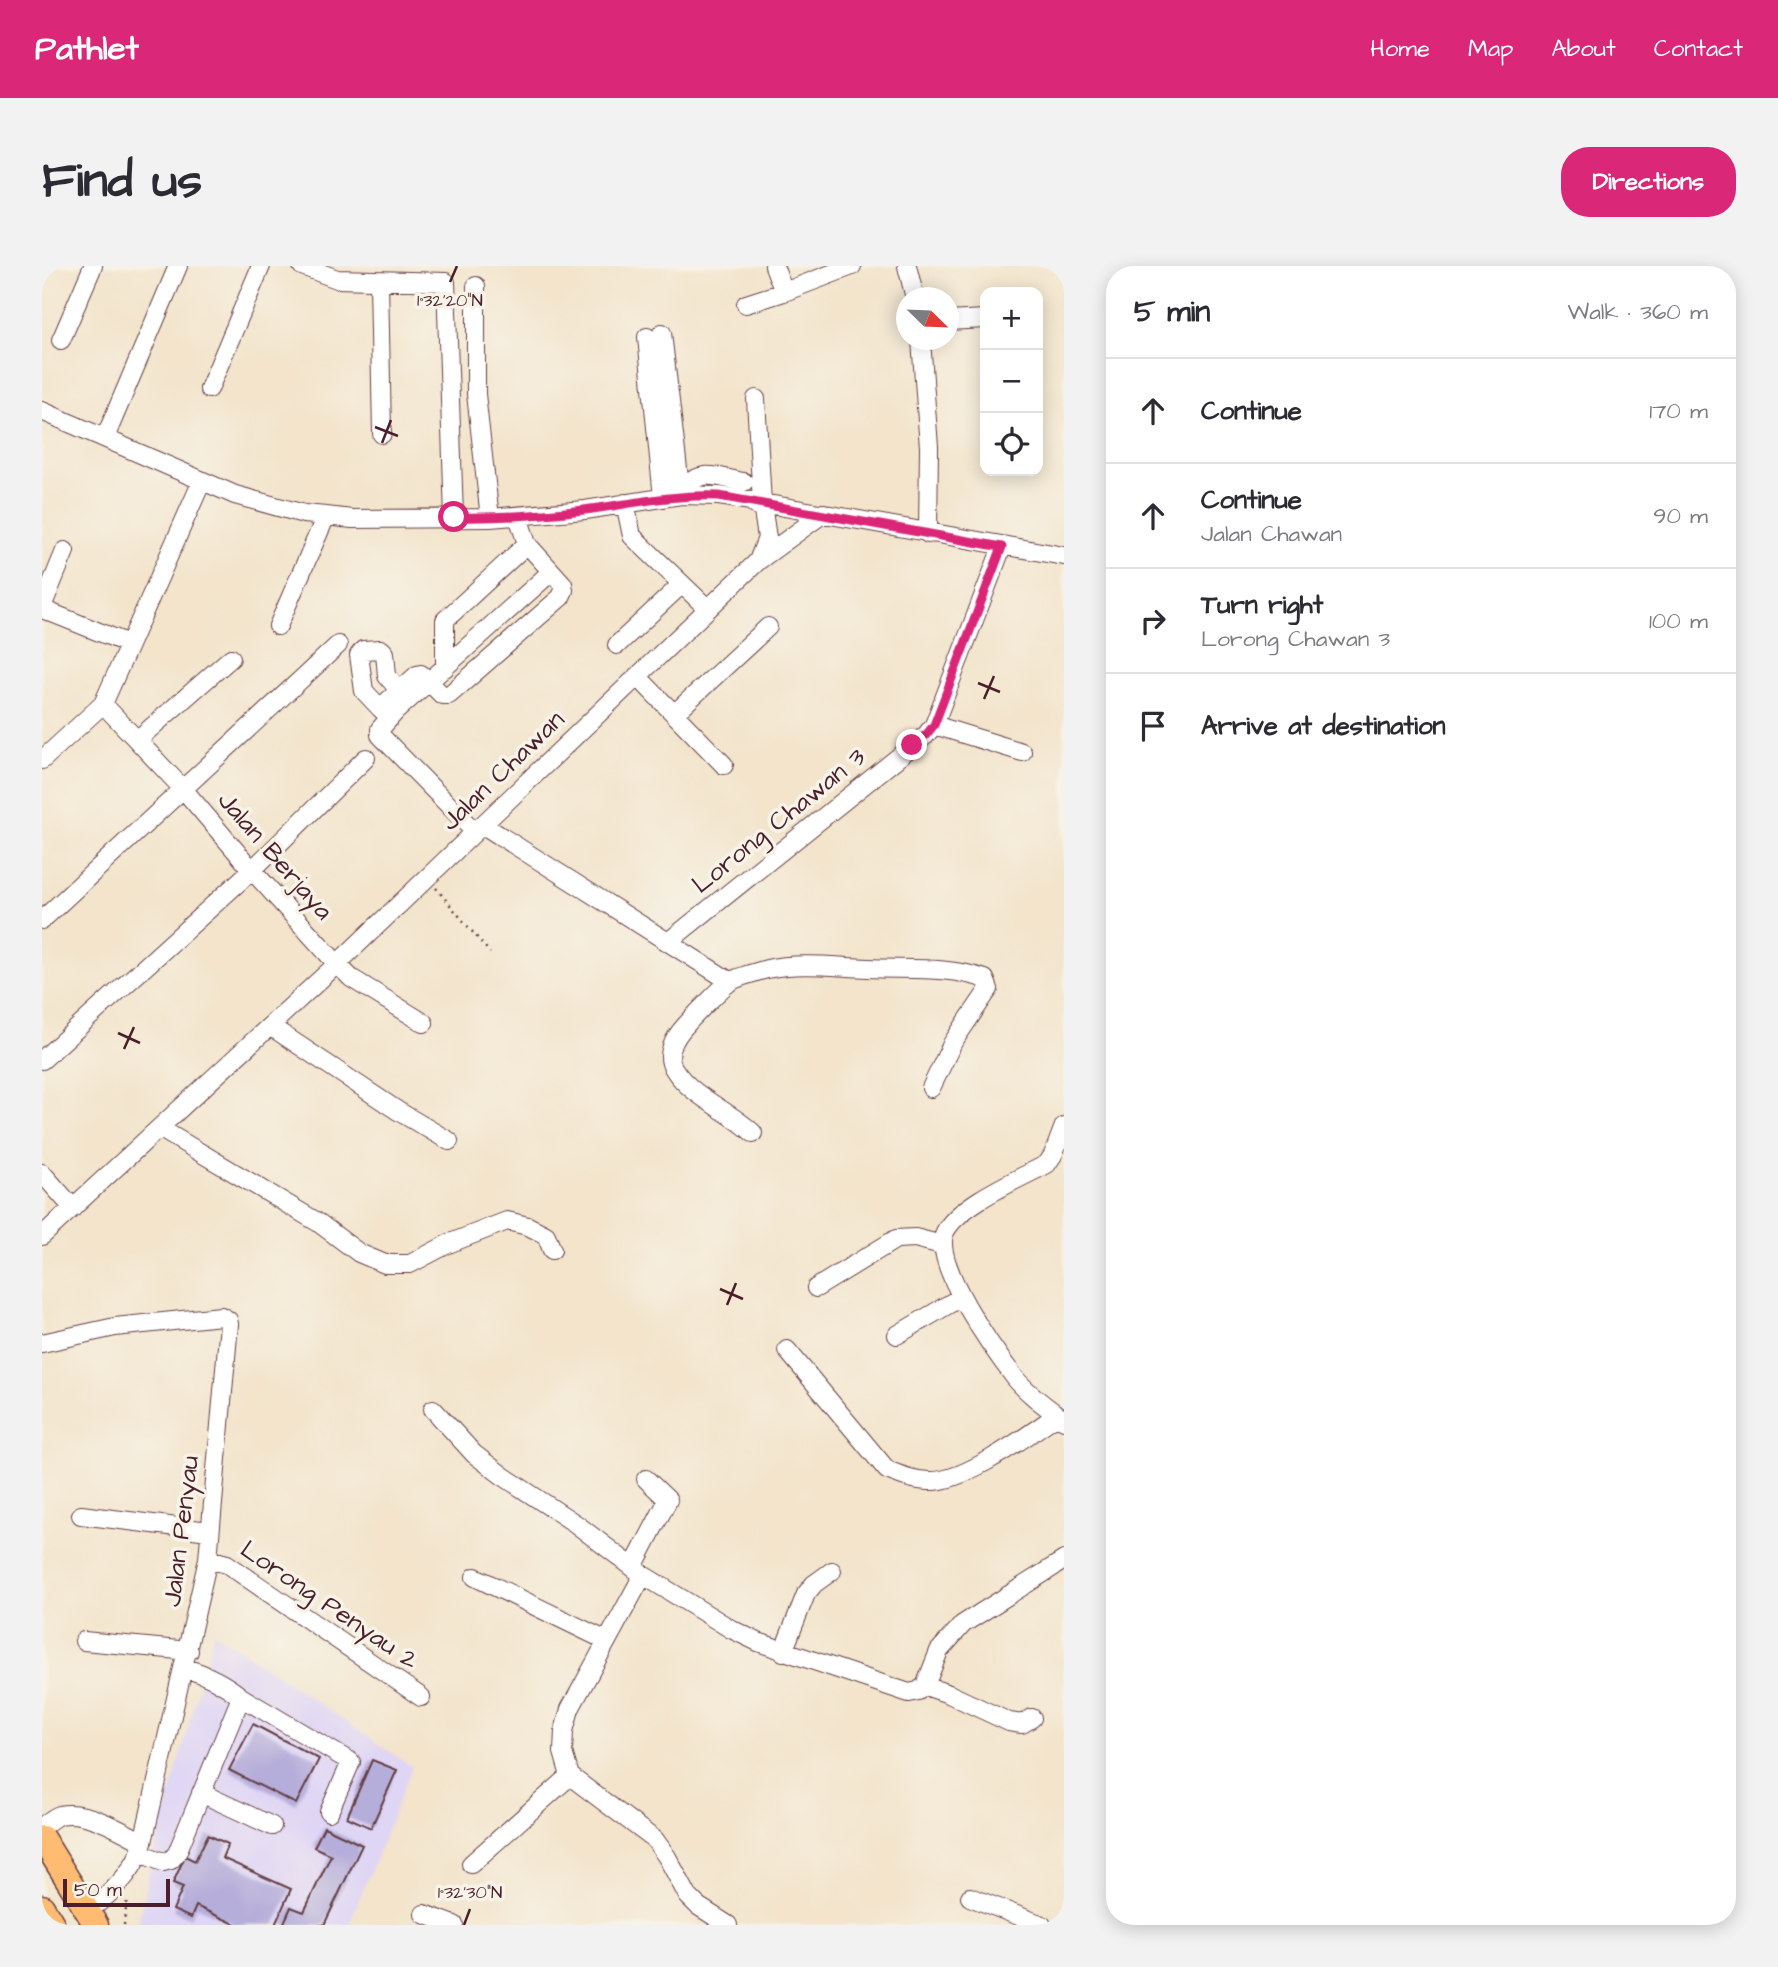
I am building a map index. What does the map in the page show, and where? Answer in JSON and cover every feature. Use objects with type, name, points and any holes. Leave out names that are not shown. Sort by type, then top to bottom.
[{"type":"highway","points":[[42,1838],[92,1918]]},
{"type":"highway","points":[[42,1907],[52,1925]]},
{"type":"street","points":[[61,340],[93,266]]},
{"type":"street","points":[[105,439],[178,266]]},
{"type":"street","points":[[209,389],[261,266]]},
{"type":"street","points":[[302,266],[379,281],[445,274],[454,517]]},
{"type":"street","points":[[774,266],[784,292]]},
{"type":"street","points":[[746,304],[852,266]]},
{"type":"street","points":[[907,266],[912,287]]},
{"type":"street","points":[[379,281],[382,434]]},
{"type":"street","points":[[476,286],[476,394],[490,518]]},
{"type":"street","points":[[959,320],[980,319]]},
{"type":"street","points":[[655,335],[675,494]]},
{"type":"street","points":[[922,350],[929,447],[928,534]]},
{"type":"street","points":[[756,399],[757,502],[763,511],[767,538],[758,561]]},
{"type":"street","points":[[42,411],[235,495],[304,514],[352,519],[490,518],[625,503],[675,494],[719,496],[1064,556]]},
{"type":"street","points":[[675,494],[696,476],[744,482]]},
{"type":"street","points":[[42,760],[103,704],[202,481]]},
{"type":"street","points":[[625,503],[632,537],[707,608]]},
{"type":"street","name":"Jalan Chawan","points":[[42,1236],[337,964],[707,608],[758,561],[824,513]]},
{"type":"street","points":[[278,626],[327,516]]},
{"type":"street","points":[[518,516],[527,544],[563,584],[561,597],[449,695],[442,695],[421,674],[400,691],[385,713],[380,736],[479,829],[731,982]]},
{"type":"street","points":[[445,668],[445,620],[527,544]]},
{"type":"street","name":"Lorong Chawan 3","points":[[668,942],[926,735],[934,725],[1002,547]]},
{"type":"street","points":[[65,551],[42,608],[129,644]]},
{"type":"street","points":[[385,713],[430,682],[551,572]]},
{"type":"street","points":[[617,645],[682,584]]},
{"type":"street","points":[[674,714],[768,627]]},
{"type":"street","points":[[42,920],[338,645]]},
{"type":"street","points":[[137,740],[231,659]]},
{"type":"street","points":[[385,713],[364,691],[359,662],[385,661],[387,676],[400,691]]},
{"type":"street","points":[[637,676],[724,765]]},
{"type":"street","name":"Jalan Berjaya","points":[[103,704],[184,790],[252,870],[351,978],[424,1023]]},
{"type":"street","points":[[934,725],[1022,752]]},
{"type":"street","points":[[42,1060],[252,870],[366,758]]},
{"type":"street","points":[[753,1133],[741,1121],[692,1088],[672,1068],[670,1054],[684,1027],[731,982],[768,969],[821,966],[967,973],[985,979],[989,989],[953,1042],[931,1088]]},
{"type":"street","points":[[270,1026],[388,1105],[449,1142]]},
{"type":"street","points":[[787,1350],[887,1469],[906,1477],[930,1482],[952,1476],[1004,1451],[1060,1418],[1017,1380],[961,1297],[946,1263],[944,1238],[957,1218],[973,1205],[1047,1164],[1064,1126]]},
{"type":"street","points":[[159,1128],[319,1223],[359,1253],[385,1264],[410,1264],[448,1244],[507,1222],[528,1226],[546,1235],[552,1250]]},
{"type":"street","points":[[42,1173],[73,1208]]},
{"type":"street","points":[[816,1288],[896,1239],[944,1238]]},
{"type":"street","points":[[897,1335],[961,1297]]},
{"type":"street","name":"Jalan Penyau","points":[[42,1343],[115,1327],[221,1316],[228,1320],[208,1559],[186,1660],[142,1847],[111,1895],[92,1918]]},
{"type":"street","points":[[433,1409],[474,1454],[503,1476],[576,1524],[638,1571],[731,1629],[783,1653],[909,1693],[925,1686],[939,1651],[963,1624],[1064,1560]]},
{"type":"street","points":[[646,1479],[668,1500],[607,1641],[570,1709],[564,1731],[563,1752],[570,1776],[655,1840],[688,1896],[698,1906],[728,1925]]},
{"type":"street","points":[[81,1515],[209,1531]]},
{"type":"street","name":"Lorong Penyau 2","points":[[208,1559],[227,1564],[421,1697]]},
{"type":"street","points":[[783,1653],[806,1594],[814,1584],[832,1571]]},
{"type":"street","points":[[475,1577],[607,1641]]},
{"type":"street","points":[[84,1641],[186,1660],[199,1672],[226,1684],[241,1697],[351,1762],[328,1812]]},
{"type":"street","points":[[925,1686],[949,1694],[1009,1722],[1021,1724],[1032,1718]]},
{"type":"street","points":[[42,1827],[53,1818],[68,1814],[102,1822],[163,1861],[171,1860],[177,1853],[241,1697]]},
{"type":"street","points":[[471,1864],[570,1776]]},
{"type":"street","points":[[201,1793],[272,1826]]},
{"type":"street","points":[[970,1897],[1042,1925]]},
{"type":"street","points":[[424,1913],[454,1925]]},
{"type":"path","points":[[427,878],[490,953]]},
{"type":"shaded area","points":[[214,1632],[412,1767],[349,1925],[138,1925],[151,1863]]},
{"type":"building","points":[[253,1724],[319,1759],[296,1804],[229,1770]]},
{"type":"building","points":[[372,1760],[397,1770],[371,1828],[347,1817]]},
{"type":"building","points":[[324,1827],[362,1845],[324,1925],[283,1925],[291,1907],[304,1912],[331,1855],[314,1847]]},
{"type":"building","points":[[208,1835],[228,1844],[222,1858],[291,1889],[275,1925],[237,1925],[196,1906],[191,1918],[173,1910],[183,1887],[173,1883],[185,1856],[195,1861]]},
{"type":"route","points":[[454,517],[518,516],[585,510],[681,495],[719,496],[1002,547],[934,725],[912,745]]}]
